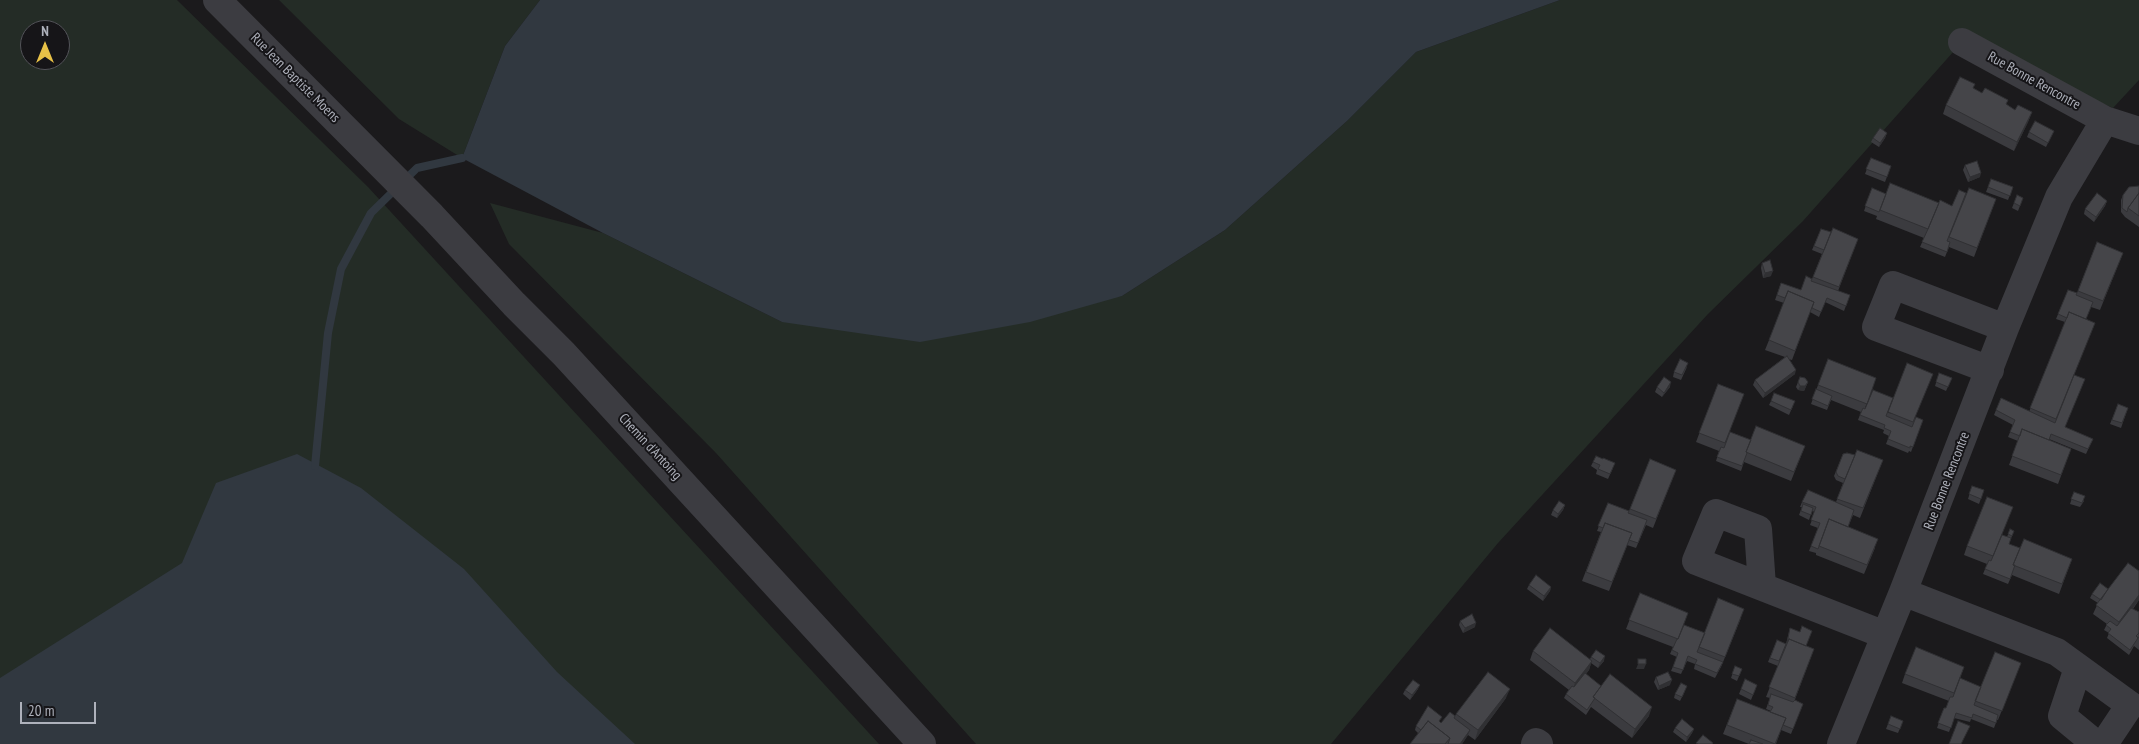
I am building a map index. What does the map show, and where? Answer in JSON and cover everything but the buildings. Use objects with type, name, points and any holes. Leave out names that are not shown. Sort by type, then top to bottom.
[{"type":"street","name":"Rue Jean Baptiste Moens","points":[[217,0],[372,156]]},
{"type":"street","name":"Rue Bonne Rencontre","points":[[1962,42],[2105,120],[2139,131]]},
{"type":"street","name":"Rue Bonne Rencontre","points":[[1841,744],[2059,197],[2105,120]]},
{"type":"street","name":"Chemin d'Antoing","points":[[372,156],[564,354],[922,744]]},
{"type":"street","points":[[1990,370],[1876,327],[1893,284],[2006,328]]},
{"type":"street","points":[[1762,586],[1885,635]]},
{"type":"street","points":[[1903,592],[2057,652],[2130,705],[2104,744]]},
{"type":"street","points":[[2078,668],[2062,716],[2096,744]]},
{"type":"street","points":[[1534,744],[1536,742],[1539,744]]},
{"type":"shaded area","points":[[0,0],[177,0],[368,187],[879,744],[0,744]]},
{"type":"shaded area","points":[[279,0],[540,0],[505,46],[462,158],[399,119]]},
{"type":"shaded area","points":[[540,0],[1560,0],[1416,52],[1347,121],[1225,230],[1122,296],[1030,322],[920,342],[782,322],[603,233],[462,158],[505,46]]},
{"type":"shaded area","points":[[1560,0],[2139,0],[2139,80],[2113,108],[1962,42],[1803,221],[1708,314],[1498,543],[1331,744],[976,744],[716,453],[509,244],[490,203],[603,233],[782,322],[1122,296],[1225,230],[1347,121],[1416,52]]},
{"type":"shaded area","points":[[297,454],[361,488],[464,569],[557,672],[635,744],[0,744],[0,678],[182,563],[216,483]]},
{"type":"waterway","points":[[315,466],[328,333],[341,269],[371,213],[417,168],[462,158]]}]
